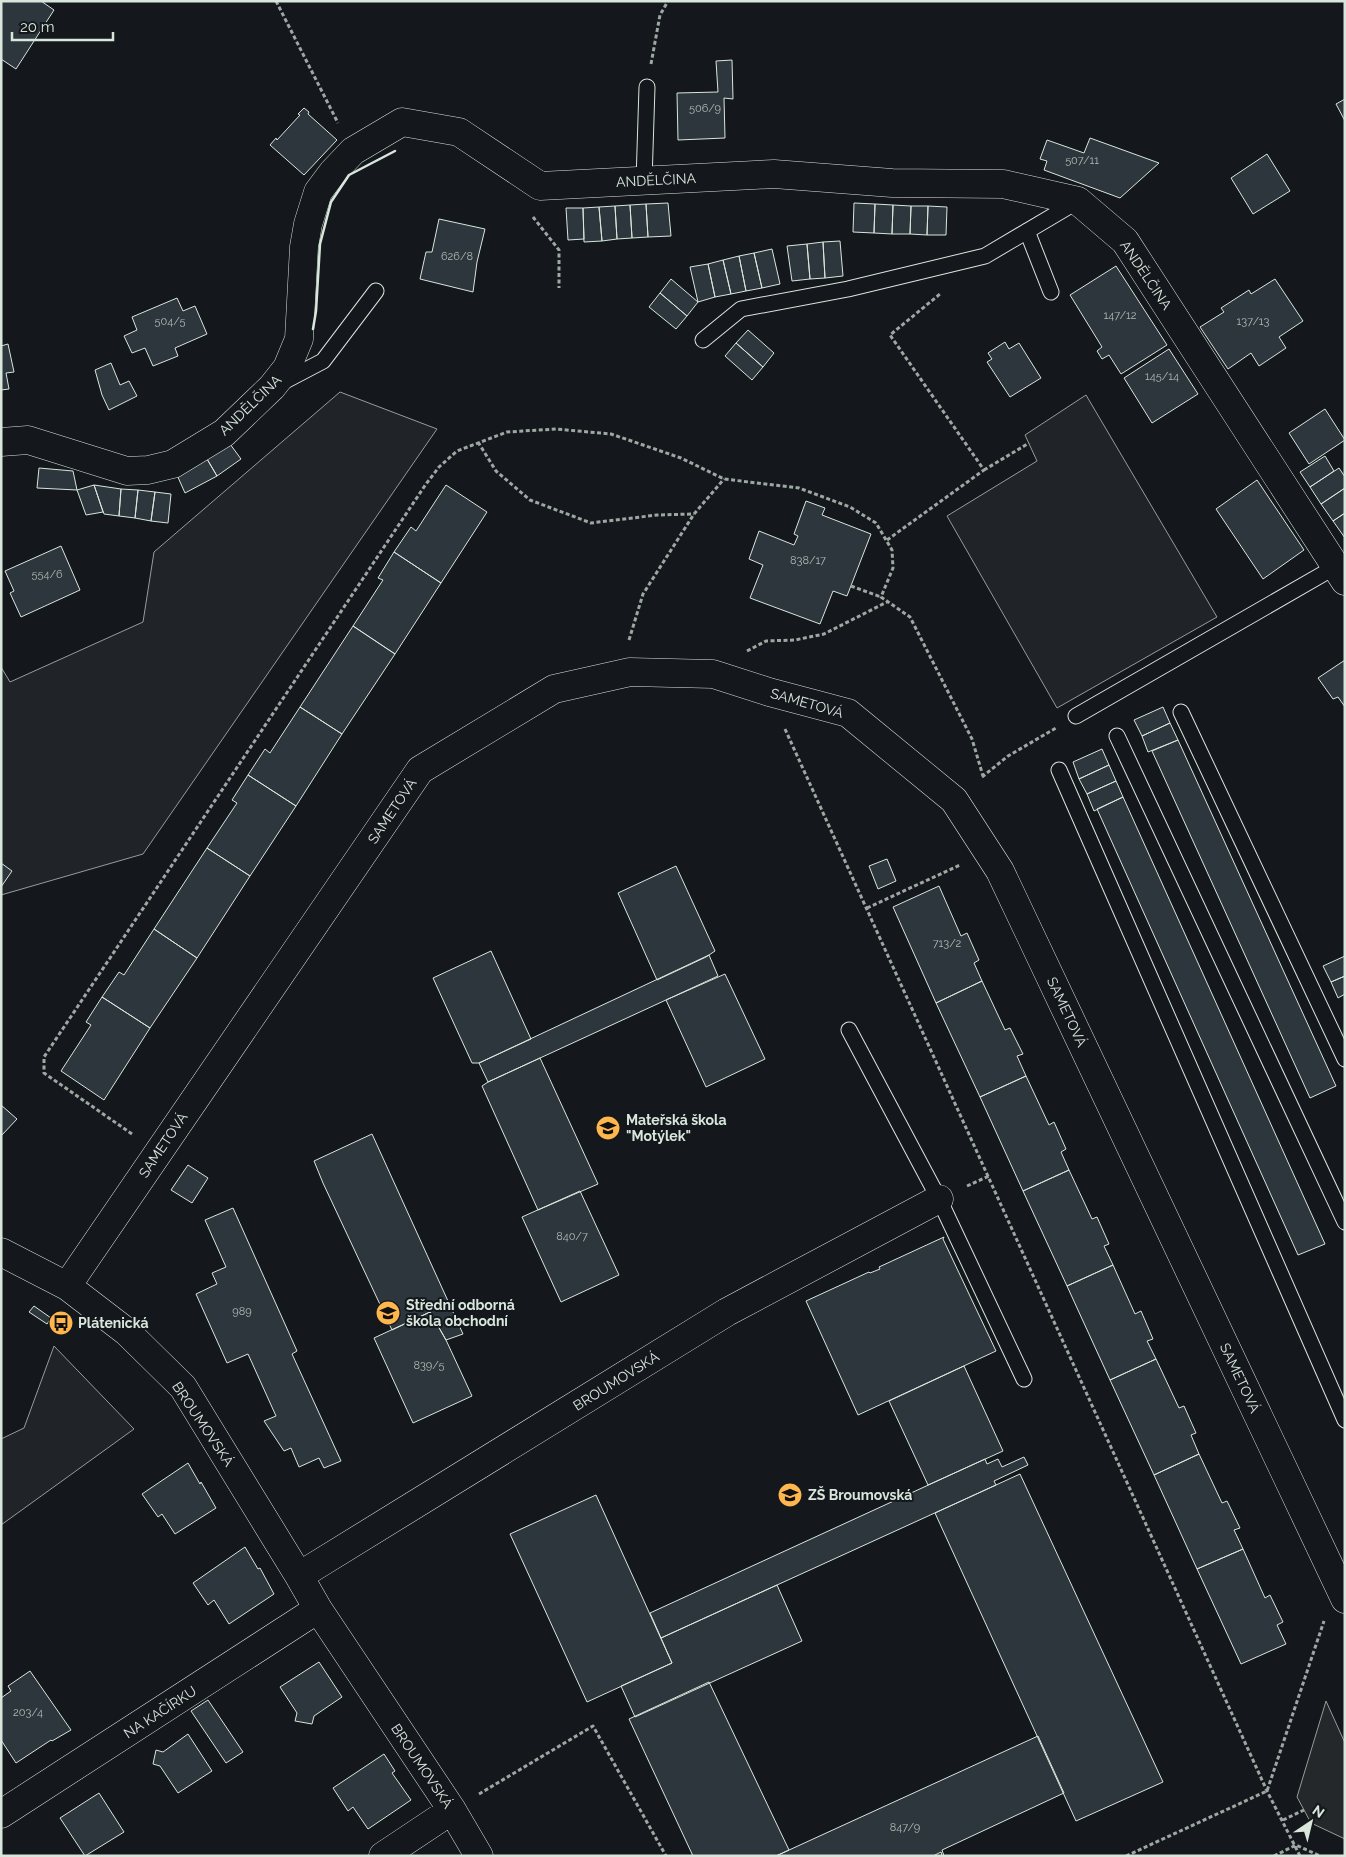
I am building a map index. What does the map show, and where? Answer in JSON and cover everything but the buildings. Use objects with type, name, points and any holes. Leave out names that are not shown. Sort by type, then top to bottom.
[{"type":"street","name":"ANDĚLČINA","points":[[1,442],[28,440],[127,471],[148,470],[174,464],[224,434],[272,387],[287,368],[299,339],[308,224],[318,192],[333,172],[353,151],[402,122],[459,132],[540,186],[774,174],[892,183],[1003,184],[1078,201],[1125,241],[1340,574]]},
{"type":"street","name":"SAMETOVÁ","points":[[67,1286],[420,770],[554,690],[630,672],[713,674],[768,692],[848,713],[954,800],[1000,871],[1341,1591]]},
{"type":"street","name":"BROUMOVSKÁ","points":[[300,1576],[727,1312],[939,1199]]},
{"type":"street","name":"BROUMOVSKÁ","points":[[1,1252],[67,1286],[127,1332],[183,1388],[300,1576],[318,1609],[452,1810],[479,1856]]},
{"type":"street","name":"NA KAČÍRKU","points":[[1,1814],[318,1609]]},
{"type":"street","points":[[383,1856],[452,1810]]},
{"type":"lane","points":[[644,181],[647,87]]},
{"type":"lane","points":[[703,340],[741,309],[848,289],[985,256],[1078,201]]},
{"type":"lane","points":[[1027,231],[1051,292]]},
{"type":"lane","points":[[272,387],[323,361],[376,291]]},
{"type":"lane","points":[[1076,716],[1340,574]]},
{"type":"lane","points":[[1181,712],[1345,1059]]},
{"type":"lane","points":[[1118,736],[1345,1222]]},
{"type":"lane","points":[[1059,770],[1345,1420]]},
{"type":"lane","points":[[849,1030],[939,1199],[1024,1379]]},
{"type":"path","points":[[276,1],[353,151]]},
{"type":"path","points":[[647,87],[660,15],[668,1]]},
{"type":"path","points":[[540,186],[528,212],[559,250],[559,288]]},
{"type":"path","points":[[890,336],[984,470]]},
{"type":"path","points":[[159,1152],[44,1073],[44,1057],[426,484],[438,467],[457,451],[507,432],[556,429],[611,434],[682,458],[724,480],[799,488],[850,507],[876,523],[892,550],[893,568],[881,597]]},
{"type":"path","points":[[478,442],[496,471],[530,500],[591,523],[657,515],[694,514]]},
{"type":"path","points":[[887,540],[984,470],[1029,443]]},
{"type":"path","points":[[630,672],[628,644],[643,594],[694,514],[724,480]]},
{"type":"path","points":[[851,586],[881,597],[910,617],[972,739],[983,776]]},
{"type":"path","points":[[736,682],[747,651],[766,640],[795,640],[824,634],[887,602]]},
{"type":"path","points":[[768,692],[1267,1791],[1300,1856]]},
{"type":"path","points":[[954,800],[1008,756],[1076,716]]},
{"type":"path","points":[[867,908],[988,852]]},
{"type":"path","points":[[1126,1856],[1267,1791],[1341,1591]]},
{"type":"path","points":[[452,1810],[593,1726],[666,1856]]},
{"type":"path","points":[[1283,1820],[1304,1810]]},
{"type":"path","points":[[1274,1856],[1296,1845]]},
{"type":"path","points":[[1296,1845],[1320,1856]]},
{"type":"shaded area","points":[[340,392],[437,429],[143,854],[1,895],[1,667],[10,682],[143,622],[154,552]]},
{"type":"shaded area","points":[[1086,395],[1217,617],[1057,708],[947,516],[1037,461],[1025,435]]},
{"type":"shaded area","points":[[54,1346],[134,1429],[1,1525],[1,1439],[24,1428]]},
{"type":"shaded area","points":[[1326,1701],[1345,1743],[1345,1839],[1311,1823],[1297,1797]]},
{"type":"wall","points":[[313,329],[316,311],[320,244],[331,202],[349,175],[395,151]]},
{"type":"place","name":"Mateřská škola \"Motýlek\"","points":[[608,1128]]},
{"type":"place","name":"Střední odborná škola obchodní","points":[[388,1313]]},
{"type":"place","name":"Plátenická","points":[[61,1323]]},
{"type":"place","name":"ZŠ Broumovská","points":[[790,1495]]}]
